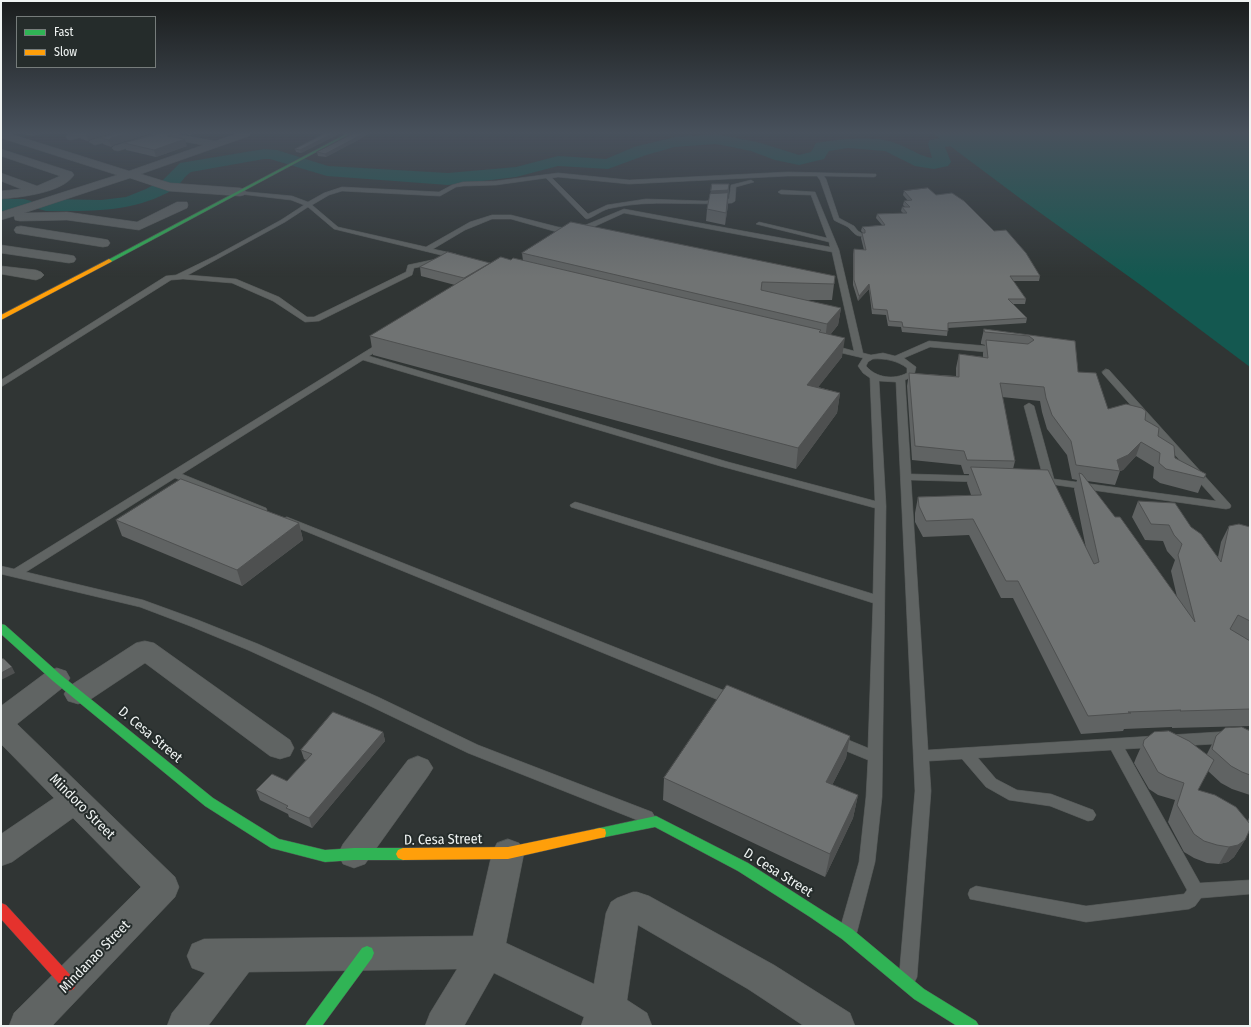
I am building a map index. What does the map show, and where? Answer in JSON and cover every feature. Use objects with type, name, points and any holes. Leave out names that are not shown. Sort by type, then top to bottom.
[{"type":"street","points":[[14,182],[58,198]]},
{"type":"street","points":[[1,195],[20,194],[59,182]]},
{"type":"street","points":[[1,217],[107,182]]},
{"type":"street","points":[[152,182],[169,187],[240,192]]},
{"type":"street","points":[[1,318],[259,182]]},
{"type":"street","points":[[1,217],[78,217],[139,226],[182,204]]},
{"type":"street","points":[[1,239],[48,216]]},
{"type":"street","points":[[21,230],[103,243]]},
{"type":"street","points":[[1,249],[69,259]]},
{"type":"street","points":[[1,270],[36,275]]},
{"type":"street","name":"D. Cesa Street","points":[[1,628],[57,678],[209,802],[276,844],[325,856],[354,854],[508,852],[656,821],[743,867],[847,934],[908,986],[936,1006],[971,1026]]},
{"type":"street","points":[[78,694],[145,650],[280,748]]},
{"type":"street","points":[[1,721],[57,678]]},
{"type":"street","name":"Mindoro Street","points":[[1,726],[164,887]]},
{"type":"street","points":[[354,854],[418,768]]},
{"type":"street","points":[[1,852],[75,800]]},
{"type":"street","points":[[443,1026],[487,952],[508,852]]},
{"type":"street","name":"Mindanao Street","points":[[27,1026],[164,887]]},
{"type":"street","points":[[204,956],[487,952],[614,1020],[624,913],[628,908],[637,907],[761,977],[837,1026]]},
{"type":"street","points":[[1,909],[69,984]]},
{"type":"street","points":[[313,1026],[367,953]]},
{"type":"street","points":[[185,1026],[240,956]]},
{"type":"lane","points":[[1,384],[165,280],[178,277],[199,268],[308,204],[336,190],[342,189],[440,194],[454,186],[463,184],[504,182]]},
{"type":"lane","points":[[553,182],[587,217],[609,206],[646,201],[705,203],[732,201],[733,186],[759,182]]},
{"type":"lane","points":[[823,182],[836,220],[852,227],[855,232],[861,235]]},
{"type":"lane","points":[[178,277],[233,281],[276,299],[305,320],[311,320],[316,319],[409,273],[410,268],[457,257],[336,228],[308,204],[292,198],[240,192]]},
{"type":"lane","points":[[781,192],[813,193],[835,250],[859,355]]},
{"type":"lane","points":[[426,250],[466,228],[490,218],[502,216],[559,230],[577,231],[617,212],[624,211],[835,250]]},
{"type":"lane","points":[[759,224],[832,241]]},
{"type":"lane","points":[[16,573],[388,340]]},
{"type":"lane","points":[[898,358],[929,344],[1011,351]]},
{"type":"lane","points":[[820,345],[870,357],[883,356],[898,358],[904,360],[912,368],[910,374],[900,379],[887,379],[874,376],[864,370],[862,366],[863,363],[870,357]]},
{"type":"lane","points":[[361,357],[724,464],[881,506]]},
{"type":"lane","points":[[1026,480],[1049,481],[1226,506],[1106,372]]},
{"type":"lane","points":[[847,934],[867,862],[874,797],[881,506],[874,376]]},
{"type":"lane","points":[[900,379],[904,477],[923,792],[908,986]]},
{"type":"lane","points":[[1029,406],[1049,481]]},
{"type":"lane","points":[[174,474],[742,703]]},
{"type":"lane","points":[[904,477],[996,479]]},
{"type":"lane","points":[[575,505],[878,600]]},
{"type":"lane","points":[[1,570],[143,604],[194,623],[254,647],[373,701],[473,749],[656,821]]},
{"type":"lane","points":[[823,736],[874,756]]},
{"type":"lane","points":[[922,756],[1250,736]]},
{"type":"lane","points":[[1116,744],[1196,891]]},
{"type":"lane","points":[[965,754],[991,783],[1014,796],[1051,800],[1088,815]]},
{"type":"lane","points":[[1196,891],[1250,887]]},
{"type":"lane","points":[[976,894],[1086,914],[1189,901],[1196,891]]},
{"type":"shaded area","points":[[998,182],[1250,182],[1250,367],[1142,286]]},
{"type":"building","points":[[712,184],[729,184],[728,190],[711,191]]},
{"type":"building","points":[[928,188],[936,195],[952,193],[964,201],[994,231],[1006,230],[1026,253],[1040,276],[1010,276],[1026,299],[1008,299],[1027,318],[948,323],[948,331],[903,327],[902,322],[889,321],[887,310],[873,309],[869,284],[859,296],[854,280],[854,249],[866,250],[862,233],[865,233],[865,230],[862,227],[885,225],[877,214],[907,213],[902,207],[910,207],[904,201],[912,200],[904,191]]},
{"type":"building","points":[[728,193],[726,213],[707,209],[710,194]]},
{"type":"building","points":[[571,222],[835,276],[834,284],[762,282],[761,290],[841,308],[827,324],[522,253]]},
{"type":"building","points":[[448,252],[490,263],[464,278],[420,267]]},
{"type":"building","points":[[501,257],[511,260],[513,258],[821,330],[819,332],[845,338],[807,385],[840,393],[798,448],[370,336]]},
{"type":"building","points":[[984,329],[1075,341],[1078,372],[1096,373],[1108,409],[1126,404],[1142,408],[1146,411],[1145,420],[1159,428],[1158,436],[1174,446],[1175,458],[1206,474],[1204,478],[1166,469],[1159,463],[1160,453],[1141,442],[1128,455],[1117,460],[1120,471],[1076,465],[1071,441],[1052,415],[1044,387],[1000,383],[1015,461],[967,460],[964,451],[915,446],[909,373],[959,377],[959,354],[988,358],[986,340],[1028,344],[1034,340],[1029,336],[985,332]]},
{"type":"building","points":[[971,467],[1048,470],[1094,564],[1099,562],[1079,473],[1082,474],[1115,517],[1120,517],[1195,622],[1178,555],[1182,544],[1174,535],[1169,525],[1151,524],[1138,501],[1175,503],[1191,527],[1201,534],[1221,562],[1229,526],[1239,524],[1250,527],[1250,621],[1238,615],[1230,629],[1250,641],[1250,709],[1128,712],[1131,713],[1088,716],[1018,581],[1006,581],[973,519],[926,521],[919,506],[918,497],[981,495]]},
{"type":"building","points":[[181,479],[299,523],[237,570],[116,520]]},
{"type":"building","points":[[1,658],[12,667],[1,673]]},
{"type":"building","points":[[727,685],[850,736],[826,782],[858,795],[830,854],[664,778]]},
{"type":"building","points":[[333,712],[383,732],[309,818],[286,808],[288,806],[256,790],[272,774],[287,781],[312,754],[301,750]]},
{"type":"building","points":[[1242,727],[1250,731],[1250,775],[1231,766],[1212,749],[1216,736],[1225,728]]},
{"type":"building","points":[[1169,731],[1189,741],[1214,760],[1198,790],[1215,795],[1236,807],[1250,824],[1250,829],[1245,840],[1238,845],[1229,847],[1217,845],[1204,841],[1194,834],[1177,805],[1184,783],[1158,772],[1143,745],[1144,740],[1154,732]]},
{"type":"waterway","points":[[46,205],[87,206],[128,202],[153,193],[171,182]]},
{"type":"waterway","points":[[1,205],[24,205]]},
{"type":"traffic: fast","points":[[109,261],[258,182]]},
{"type":"traffic: fast","points":[[1,628],[57,678],[209,802],[276,844],[325,856],[354,854],[403,854]]},
{"type":"traffic: fast","points":[[600,833],[656,821],[743,867],[815,913],[847,934],[919,994],[971,1026]]},
{"type":"traffic: fast","points":[[313,1026],[367,953]]},
{"type":"traffic: slow","points":[[1,318],[109,261]]},
{"type":"traffic: slow","points":[[403,854],[508,853],[600,833]]},
{"type":"traffic: jam","points":[[1,909],[69,984]]}]
